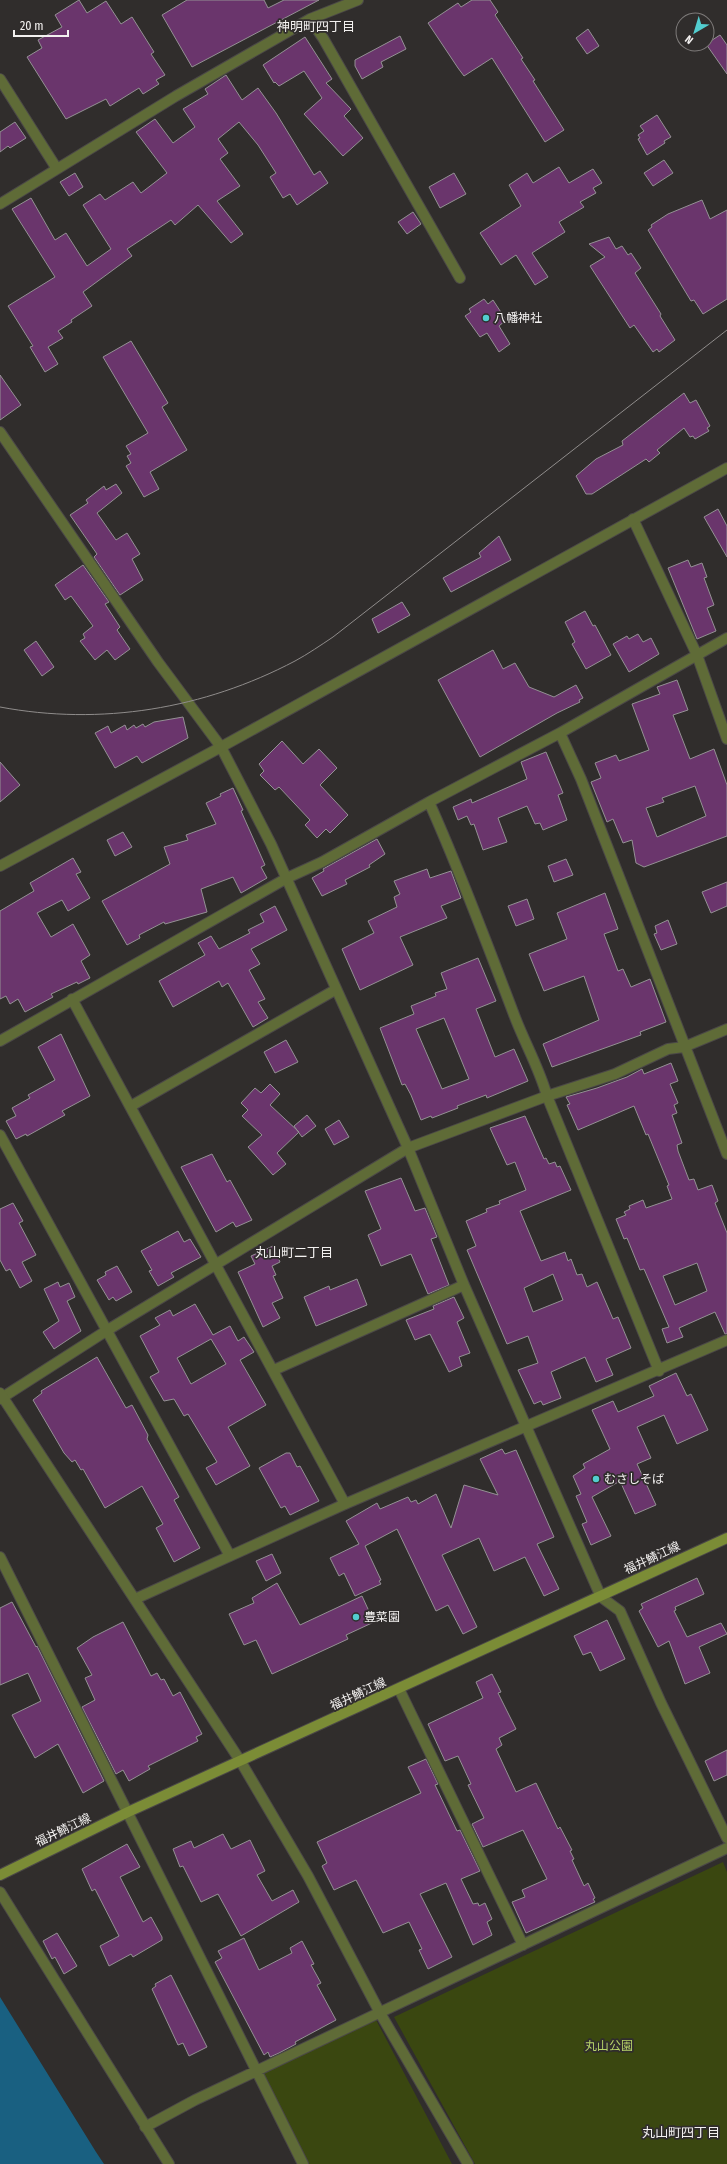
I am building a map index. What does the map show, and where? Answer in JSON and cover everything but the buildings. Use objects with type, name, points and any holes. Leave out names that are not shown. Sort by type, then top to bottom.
[{"type":"main road","name":"福井鯖江線","points":[[0,1875],[128,1812],[241,1762],[727,1538]]},
{"type":"street","points":[[0,204],[176,96],[310,19],[358,0]]},
{"type":"street","points":[[310,19],[323,38],[460,278]]},
{"type":"street","points":[[0,79],[57,169]]},
{"type":"street","points":[[0,432],[158,662],[221,747],[287,878],[335,990],[408,1148],[464,1285],[601,1596],[620,1611],[661,1702],[727,1838]]},
{"type":"street","points":[[0,866],[221,747],[727,468]]},
{"type":"street","points":[[633,519],[696,655],[727,739]]},
{"type":"street","points":[[0,1041],[287,878],[322,862],[429,802],[560,733],[727,638]]},
{"type":"street","points":[[560,733],[581,778],[684,1047],[727,1154]]},
{"type":"street","points":[[429,802],[475,912],[513,1012],[543,1080],[547,1096],[659,1371]]},
{"type":"street","points":[[131,1106],[335,990]]},
{"type":"street","points":[[72,999],[274,1370],[345,1504]]},
{"type":"street","points":[[468,2164],[380,2013],[308,1876],[241,1762],[135,1598],[1,1397],[106,1331],[408,1148],[547,1096],[615,1074],[668,1049],[684,1047],[727,1029]]},
{"type":"street","points":[[0,1134],[106,1331],[230,1556]]},
{"type":"street","points":[[274,1370],[464,1285]]},
{"type":"street","points":[[135,1598],[345,1504],[526,1426],[659,1371],[727,1340]]},
{"type":"street","points":[[0,1556],[303,2164]]},
{"type":"street","points":[[399,1689],[523,1945]]},
{"type":"street","points":[[145,2127],[195,2100],[727,1848]]},
{"type":"street","points":[[0,1892],[169,2164]]},
{"type":"green space","name":"丸山公園","points":[[723,1862],[727,1872],[727,2164],[475,2164],[394,2017]]},
{"type":"green space","points":[[374,2016],[452,2164],[308,2164],[257,2071]]},
{"type":"water","points":[[0,1997],[96,2152],[104,2164],[0,2164]]},
{"type":"tram line","points":[[0,707],[76,715],[151,709],[188,702],[225,691],[260,678],[295,661],[333,637],[727,330]]},
{"type":"place","name":"八幡神社","points":[[486,318]]},
{"type":"place","name":"むさしそば","points":[[596,1479]]},
{"type":"place","name":"豊菜園","points":[[356,1617]]},
{"type":"district","name":"神明町四丁目","points":[[316,26]]},
{"type":"district","name":"丸山町二丁目","points":[[294,1252]]},
{"type":"district","name":"丸山町四丁目","points":[[681,2132]]}]
